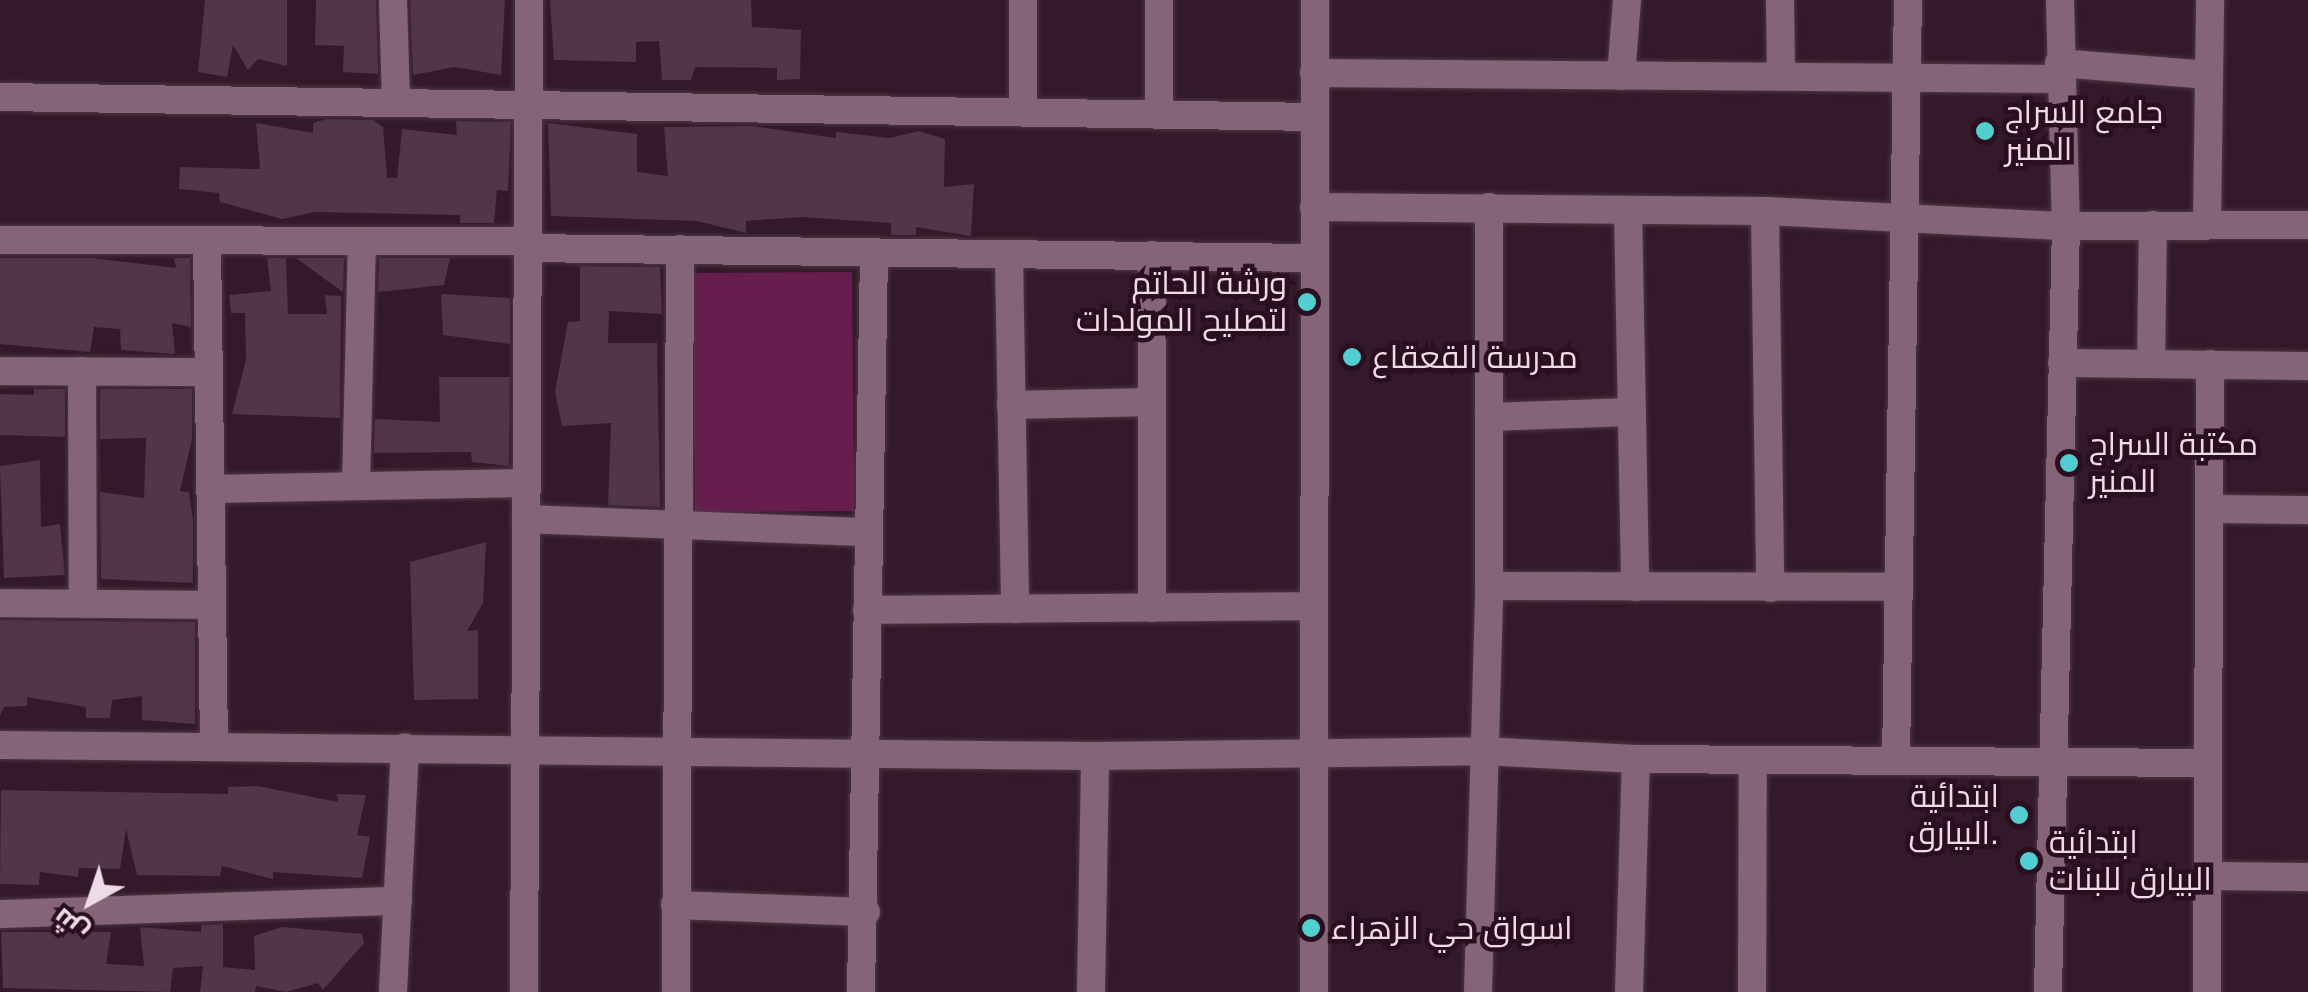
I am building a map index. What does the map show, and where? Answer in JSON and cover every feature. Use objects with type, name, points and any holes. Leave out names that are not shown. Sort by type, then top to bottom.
[{"type":"street","points":[[393,0],[396,102]]},
{"type":"street","points":[[524,992],[529,0]]},
{"type":"street","points":[[1022,0],[1023,109]]},
{"type":"street","points":[[1159,0],[1160,111]]},
{"type":"street","points":[[1314,992],[1315,0]]},
{"type":"street","points":[[1621,76],[1627,0]]},
{"type":"street","points":[[1780,0],[1782,76]]},
{"type":"street","points":[[1896,760],[1908,0]]},
{"type":"street","points":[[2048,992],[2066,226],[2060,0]]},
{"type":"street","points":[[2207,224],[2210,0]]},
{"type":"street","points":[[1314,73],[1782,76],[1908,82],[2059,71],[2209,75]]},
{"type":"street","points":[[0,97],[1160,111],[1315,117]]},
{"type":"street","points":[[1478,992],[1488,586],[1488,207]]},
{"type":"street","points":[[1314,208],[1764,210],[2066,226],[2308,225]]},
{"type":"street","points":[[1764,210],[1770,588]]},
{"type":"street","points":[[1628,211],[1635,587]]},
{"type":"street","points":[[2151,364],[2153,225]]},
{"type":"street","points":[[0,240],[362,241],[1009,257],[1314,258]]},
{"type":"street","points":[[356,484],[362,241]]},
{"type":"street","points":[[207,242],[214,746]]},
{"type":"street","points":[[676,992],[680,248]]},
{"type":"street","points":[[861,992],[866,912],[874,252]]},
{"type":"street","points":[[1152,255],[1152,608]]},
{"type":"street","points":[[1009,257],[1015,609]]},
{"type":"street","points":[[2062,363],[2308,366]]},
{"type":"street","points":[[2207,992],[2210,364]]},
{"type":"street","points":[[0,371],[209,372]]},
{"type":"street","points":[[82,372],[83,604]]},
{"type":"street","points":[[1010,404],[1152,402]]},
{"type":"street","points":[[1489,417],[1631,412]]},
{"type":"street","points":[[210,489],[525,483]]},
{"type":"street","points":[[2210,509],[2308,510]]},
{"type":"street","points":[[526,520],[868,532]]},
{"type":"street","points":[[1488,586],[1899,587]]},
{"type":"street","points":[[0,603],[212,605]]},
{"type":"street","points":[[867,610],[1314,606]]},
{"type":"street","points":[[0,745],[1094,756],[1483,751],[1636,759],[2052,765],[2208,763]]},
{"type":"street","points":[[394,992],[405,747]]},
{"type":"street","points":[[1091,992],[1094,756]]},
{"type":"street","points":[[1630,992],[1636,759]]},
{"type":"street","points":[[1752,760],[1752,992]]},
{"type":"street","points":[[2208,876],[2308,877]]},
{"type":"street","points":[[0,914],[398,901]]},
{"type":"street","points":[[675,905],[866,912]]},
{"type":"shaded area","points":[[852,272],[854,511],[695,512],[693,273]]},
{"type":"building","points":[[205,0],[287,0],[287,66],[258,59],[248,70],[233,45],[227,77],[198,72]]},
{"type":"building","points":[[316,0],[376,0],[378,74],[343,72],[344,46],[315,45]]},
{"type":"building","points":[[410,0],[505,0],[501,75],[455,67],[413,75]]},
{"type":"building","points":[[550,0],[751,0],[752,27],[801,30],[800,79],[777,80],[777,68],[695,67],[691,80],[662,80],[659,41],[636,42],[636,62],[554,60]]},
{"type":"building","points":[[327,119],[373,120],[383,127],[387,178],[397,178],[402,129],[457,135],[456,121],[511,122],[508,191],[497,190],[494,223],[460,223],[460,215],[315,212],[282,219],[220,202],[219,193],[179,189],[180,167],[260,169],[256,123],[313,133],[313,123]]},
{"type":"building","points":[[548,123],[637,134],[637,172],[668,176],[664,127],[752,126],[836,138],[836,132],[889,138],[919,131],[945,139],[944,187],[974,184],[971,236],[916,227],[916,235],[891,235],[891,223],[801,217],[746,221],[746,233],[697,221],[551,216]]},
{"type":"building","points":[[0,258],[92,258],[176,268],[174,258],[190,258],[191,327],[172,323],[175,354],[121,350],[120,329],[94,327],[90,352],[0,344]]},
{"type":"building","points":[[267,258],[286,258],[288,314],[327,314],[325,295],[341,296],[340,418],[232,414],[246,360],[245,313],[231,313],[229,295],[271,291]]},
{"type":"building","points":[[296,258],[344,258],[343,292],[326,280]]},
{"type":"building","points":[[379,258],[450,258],[444,285],[378,292]]},
{"type":"building","points":[[580,266],[660,267],[662,314],[609,311],[608,343],[657,343],[660,507],[608,505],[611,423],[562,426],[555,392],[568,322],[580,321]]},
{"type":"building","points":[[441,294],[510,298],[510,344],[443,335]]},
{"type":"building","points":[[439,377],[510,377],[509,466],[472,462],[471,452],[374,453],[375,419],[440,422]]},
{"type":"building","points":[[34,389],[65,389],[65,437],[0,435],[0,394],[34,395]]},
{"type":"building","points":[[100,389],[192,389],[192,439],[180,491],[189,492],[193,520],[193,583],[101,579],[100,492],[144,498],[146,438],[100,439]]},
{"type":"building","points":[[40,460],[41,527],[60,524],[65,575],[4,578],[0,466]]},
{"type":"building","points":[[486,542],[483,603],[467,631],[478,630],[478,699],[414,700],[410,562]]},
{"type":"building","points":[[0,620],[195,622],[195,724],[142,720],[142,696],[112,700],[110,718],[86,718],[86,707],[27,697],[27,706],[4,707],[0,716]]},
{"type":"building","points":[[258,786],[338,802],[337,794],[366,795],[357,835],[370,837],[362,878],[273,872],[273,879],[222,866],[220,876],[137,875],[126,829],[120,869],[79,868],[78,877],[40,872],[39,885],[0,884],[1,790],[228,794],[228,787]]},
{"type":"building","points":[[223,924],[223,967],[255,970],[254,936],[282,927],[362,934],[364,943],[323,990],[318,983],[286,992],[256,986],[255,992],[200,992],[203,966],[173,968],[170,992],[3,988],[1,932],[111,932],[106,964],[144,966],[140,927],[201,932],[201,925]]},
{"type":"place","name":"جامع السراج المنير","points":[[1985,131]]},
{"type":"place","name":"ورشة الحاتم لتصليح المولدات","points":[[1307,302]]},
{"type":"place","name":"مدرسة القعقاع","points":[[1352,357]]},
{"type":"place","name":"مكتبة السراج المنير","points":[[2069,463]]},
{"type":"place","name":"ابتدائية البيارق.","points":[[2019,815]]},
{"type":"place","name":"ابتدائية البيارق للبنات","points":[[2029,861]]},
{"type":"place","name":"اسواق حي الزهراء","points":[[1311,928]]}]
